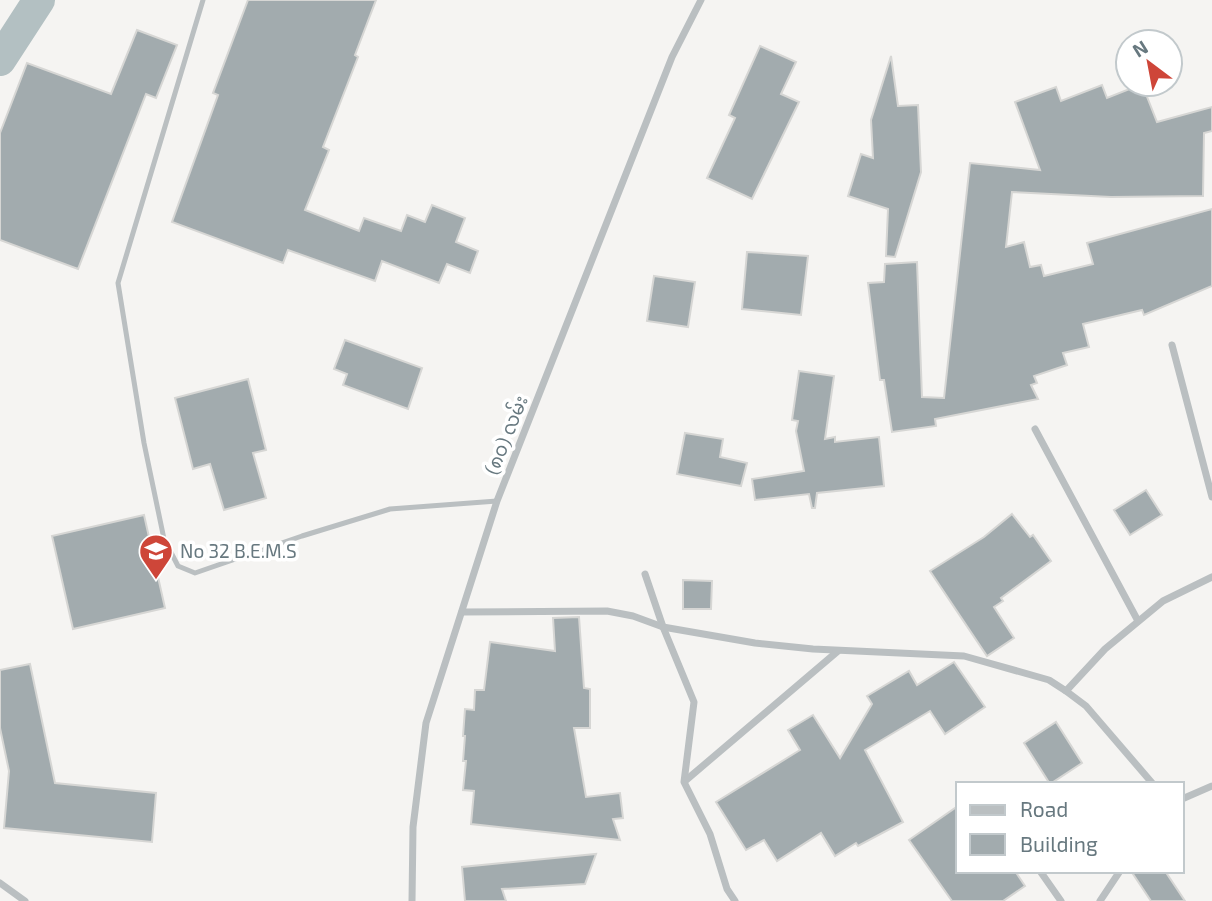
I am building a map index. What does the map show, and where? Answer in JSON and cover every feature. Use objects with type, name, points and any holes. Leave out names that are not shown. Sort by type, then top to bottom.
[{"type":"street","name":"(၈၀) လမ်း","points":[[412,901],[413,827],[426,723],[497,501],[672,57],[701,0]]},
{"type":"street","points":[[1172,345],[1212,497]]},
{"type":"street","points":[[1035,429],[1138,621]]},
{"type":"street","points":[[645,574],[663,627],[694,702],[684,782],[710,834],[727,889],[735,901]]},
{"type":"street","points":[[1066,691],[1105,649],[1163,601],[1212,578]]},
{"type":"street","points":[[462,612],[607,611],[633,616],[663,627],[755,643],[838,651],[964,656],[1049,680],[1066,691],[1086,706],[1151,782]]},
{"type":"street","points":[[684,782],[838,651]]},
{"type":"street","points":[[1184,798],[1212,786]]},
{"type":"street","points":[[1041,873],[1061,901]]},
{"type":"street","points":[[1100,901],[1119,873]]},
{"type":"street","points":[[0,883],[19,900]]},
{"type":"lane","points":[[203,0],[118,283],[144,443],[164,539],[178,566],[195,573],[390,509],[497,501]]},
{"type":"building","points":[[248,0],[376,0],[355,55],[358,57],[323,147],[329,150],[305,210],[359,231],[364,218],[401,231],[407,215],[425,222],[432,205],[465,218],[456,242],[478,251],[470,273],[447,264],[439,283],[382,261],[375,281],[288,250],[283,263],[172,222],[218,95],[213,93]]},
{"type":"building","points":[[137,30],[177,45],[156,98],[146,94],[78,269],[0,240],[0,133],[27,63],[111,94]]},
{"type":"building","points":[[760,46],[796,62],[781,94],[799,102],[752,199],[707,178],[735,118],[729,115]]},
{"type":"building","points":[[891,56],[898,106],[918,105],[921,172],[895,257],[886,256],[888,209],[848,196],[861,154],[873,158],[871,120]]},
{"type":"building","points":[[1102,85],[1107,98],[1114,95],[1114,98],[1148,98],[1157,122],[1212,107],[1212,131],[1204,133],[1203,196],[1111,197],[1012,192],[1006,247],[1024,242],[1030,267],[1041,265],[1044,276],[1093,264],[1087,243],[1212,209],[1212,286],[1144,315],[1142,310],[1083,324],[1089,347],[1063,353],[1067,365],[1034,376],[1037,383],[1031,385],[1038,399],[935,419],[936,426],[892,432],[884,380],[880,380],[868,283],[884,282],[885,264],[917,262],[922,397],[944,398],[970,163],[1040,170],[1015,102],[1056,87],[1061,101]]},
{"type":"building","points":[[747,252],[808,256],[801,315],[742,309]]},
{"type":"building","points":[[654,276],[695,282],[688,327],[647,321]]},
{"type":"building","points":[[345,340],[422,368],[408,409],[343,385],[347,374],[334,369]]},
{"type":"building","points":[[799,371],[834,376],[825,439],[835,437],[835,442],[879,437],[884,486],[817,493],[815,508],[812,508],[809,494],[755,500],[752,479],[804,471],[796,431],[798,421],[792,420]]},
{"type":"building","points":[[248,379],[266,450],[253,453],[266,498],[224,510],[210,464],[193,469],[175,398]]},
{"type":"building","points":[[685,433],[723,439],[720,457],[747,463],[741,486],[677,474]]},
{"type":"building","points":[[1146,490],[1162,515],[1130,535],[1114,510]]},
{"type":"building","points":[[1012,514],[1030,537],[1033,535],[1051,561],[1001,598],[1003,601],[994,607],[1014,638],[987,656],[930,571],[984,537]]},
{"type":"building","points":[[144,515],[165,608],[73,629],[52,536]]},
{"type":"building","points":[[683,580],[712,581],[711,609],[683,609]]},
{"type":"building","points":[[579,617],[584,688],[590,689],[590,728],[574,728],[586,797],[620,793],[623,818],[613,819],[620,840],[471,824],[474,791],[463,790],[466,761],[463,761],[465,709],[474,710],[475,690],[484,690],[490,642],[555,651],[553,618]]},
{"type":"building","points":[[954,662],[985,707],[945,734],[930,711],[865,750],[903,822],[858,846],[856,843],[835,856],[821,833],[777,861],[764,840],[746,850],[716,802],[800,750],[788,730],[813,715],[840,758],[872,704],[867,696],[909,671],[917,685]]},
{"type":"building","points":[[30,664],[55,783],[156,793],[152,842],[4,828],[9,771],[0,728],[0,670]]},
{"type":"building","points":[[1056,722],[1082,763],[1053,782],[1049,782],[1024,743]]},
{"type":"building","points":[[956,807],[956,873],[1016,873],[1025,886],[1003,901],[952,901],[909,840]]},
{"type":"building","points":[[596,854],[585,884],[502,889],[506,901],[465,901],[462,867]]},
{"type":"building","points":[[1132,873],[1166,873],[1185,901],[1151,901]]},
{"type":"waterway","points":[[0,60],[39,0]]},
{"type":"place","name":"No 32 B.E.M.S","points":[[156,581]]}]
